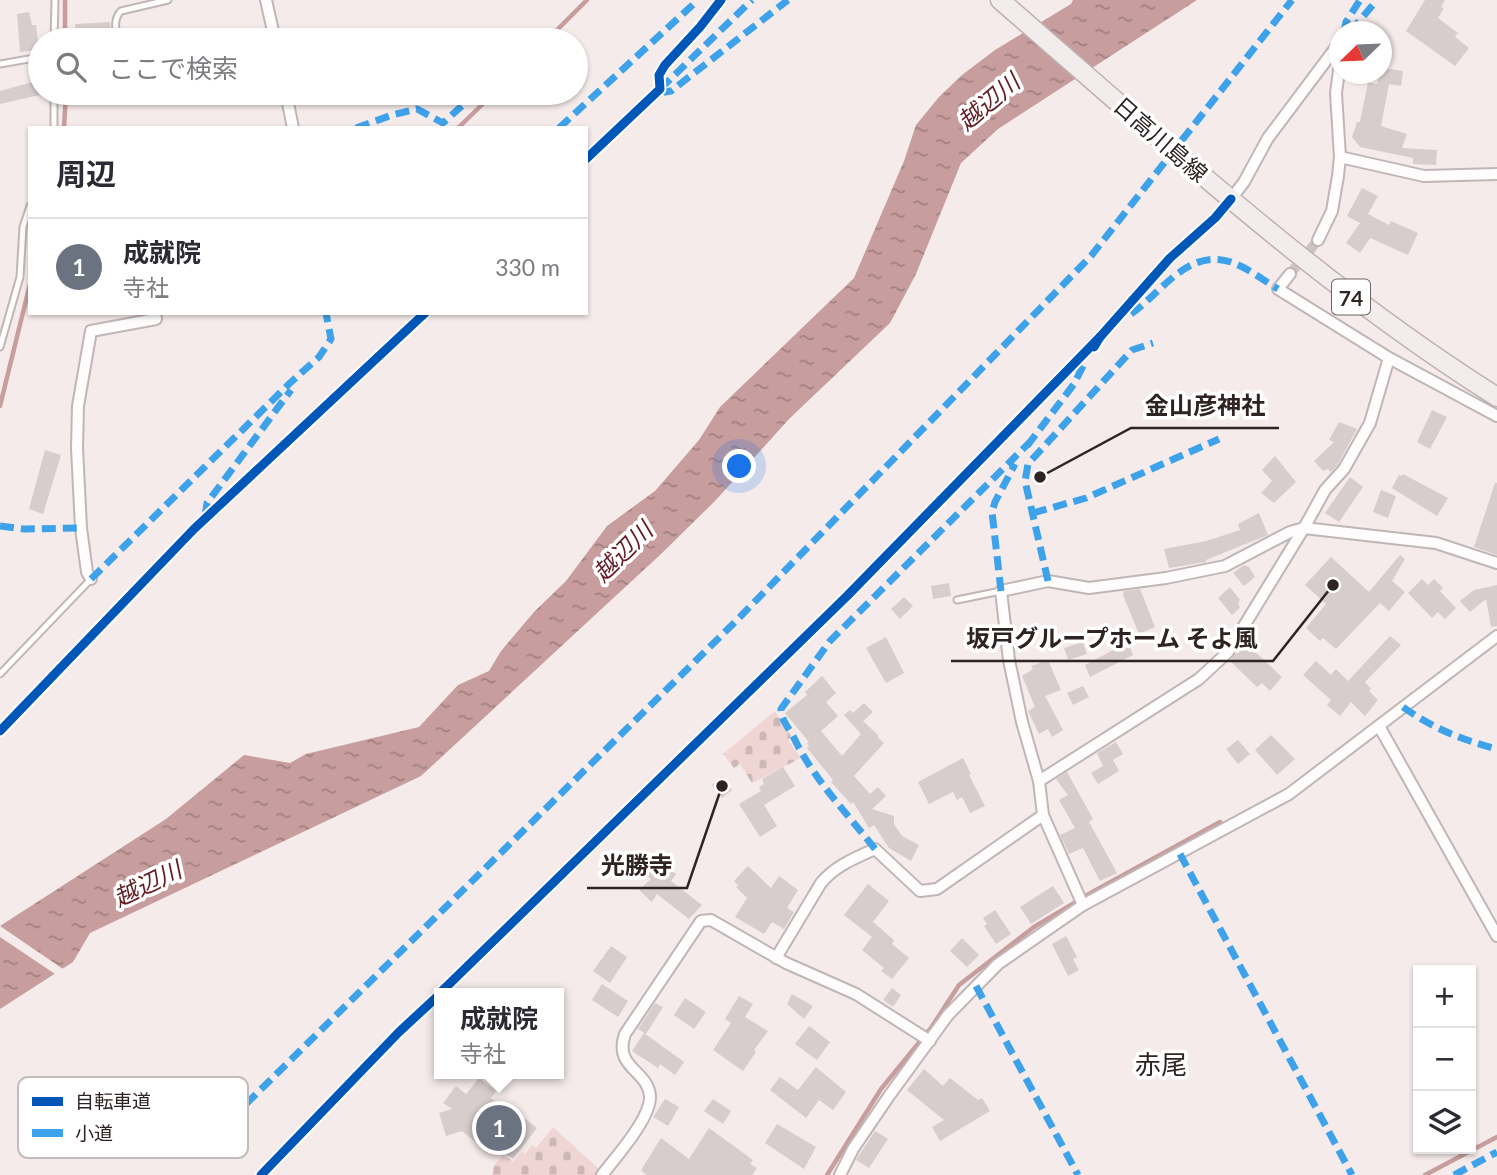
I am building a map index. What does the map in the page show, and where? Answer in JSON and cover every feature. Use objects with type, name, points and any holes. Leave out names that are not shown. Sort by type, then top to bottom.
[{"type":"main road","name":"日高川島線","points":[[1000,0],[1231,199],[1342,290],[1497,397]]},
{"type":"street","points":[[266,0],[272,28]]},
{"type":"street","points":[[1231,199],[1244,182],[1268,138],[1329,56]]},
{"type":"street","points":[[1318,240],[1332,211],[1340,157],[1337,84]]},
{"type":"street","points":[[288,105],[293,126]]},
{"type":"street","points":[[1340,157],[1424,177],[1497,174]]},
{"type":"street","points":[[1290,274],[1278,289],[1389,358],[1497,416]]},
{"type":"street","points":[[91,579],[87,572],[81,528],[78,406],[92,331],[156,319],[155,315]]},
{"type":"street","points":[[1039,781],[1199,679],[1234,643],[1325,490],[1344,469],[1370,423],[1389,358]]},
{"type":"street","points":[[1083,905],[1043,815],[1039,781],[1022,722],[1009,660],[1001,591],[1048,581],[1089,588],[1166,578],[1225,566],[1290,532],[1304,528],[1436,543],[1497,563]]},
{"type":"street","points":[[839,1175],[860,1138],[926,1038],[998,964],[1083,905],[1289,794],[1497,636]]},
{"type":"street","points":[[1379,726],[1497,936]]},
{"type":"street","points":[[776,958],[821,883],[829,874],[850,861],[875,849],[920,891],[937,889],[1043,815]]},
{"type":"street","points":[[603,1175],[641,1122],[649,1102],[648,1087],[625,1060],[622,1051],[625,1034],[701,921],[710,920],[776,958],[856,994],[926,1038]]},
{"type":"lane","points":[[54,28],[55,0]]},
{"type":"lane","points":[[116,28],[116,15],[121,11],[168,0]]},
{"type":"lane","points":[[0,64],[28,59]]},
{"type":"lane","points":[[54,105],[54,126]]},
{"type":"lane","points":[[0,347],[20,277],[23,227],[28,212]]},
{"type":"lane","points":[[0,674],[91,579]]},
{"type":"lane","points":[[957,600],[1001,591]]},
{"type":"green space","points":[[775,711],[791,736],[788,740],[801,758],[752,783],[740,764],[734,768],[723,754]]},
{"type":"green space","points":[[553,1127],[600,1170],[596,1175],[492,1175],[494,1165],[504,1155],[513,1162],[532,1145],[536,1148]]},
{"type":"water","name":"越辺川","points":[[1073,0],[1197,0],[998,129],[961,163],[916,274],[890,323],[789,419],[715,501],[661,554],[421,776],[90,933],[73,962],[0,1009],[0,926],[166,819],[244,755],[290,763],[306,754],[419,727],[458,685],[489,671],[501,651],[534,612],[566,581],[607,526],[655,491],[699,440],[720,407],[854,278],[904,161],[916,125],[939,97],[995,50],[1071,4]]},
{"type":"pier","points":[[0,926],[66,971],[58,976],[0,937]]},
{"type":"building","points":[[1425,0],[1445,0],[1438,18],[1458,33],[1455,37],[1469,48],[1455,66],[1406,31]]},
{"type":"building","points":[[29,12],[32,25],[36,25],[36,28],[28,28],[28,51],[20,52],[17,14]]},
{"type":"building","points":[[110,22],[110,28],[75,28],[75,24]]},
{"type":"building","points":[[1392,69],[1403,71],[1401,86],[1389,84],[1392,84]]},
{"type":"building","points":[[28,83],[28,98],[0,104],[0,91]]},
{"type":"building","points":[[1368,84],[1389,84],[1381,126],[1407,134],[1402,148],[1437,150],[1436,165],[1413,164],[1413,158],[1360,147],[1352,137],[1357,122],[1360,122]]},
{"type":"building","points":[[1362,188],[1378,196],[1368,214],[1389,225],[1391,221],[1418,233],[1408,255],[1370,238],[1360,253],[1346,243],[1360,223],[1347,216]]},
{"type":"building","points":[[1432,410],[1447,417],[1430,449],[1417,442]]},
{"type":"building","points":[[1339,422],[1357,429],[1338,464],[1331,472],[1328,469],[1323,471],[1314,461],[1334,442],[1329,440]]},
{"type":"building","points":[[45,450],[61,455],[43,514],[29,509]]},
{"type":"building","points":[[1275,456],[1296,482],[1274,503],[1261,493],[1272,481],[1262,470]]},
{"type":"building","points":[[1403,474],[1448,498],[1437,516],[1392,488],[1399,475]]},
{"type":"building","points":[[1350,477],[1363,487],[1339,522],[1325,513]]},
{"type":"building","points":[[1497,483],[1497,555],[1474,547]]},
{"type":"building","points":[[1381,490],[1396,496],[1388,518],[1373,512]]},
{"type":"building","points":[[1259,513],[1268,535],[1206,562],[1169,568],[1164,549],[1206,541],[1240,530],[1238,524]]},
{"type":"building","points":[[1400,555],[1405,559],[1392,581],[1405,592],[1389,611],[1380,603],[1336,649],[1323,638],[1320,641],[1306,628],[1326,604],[1305,585],[1331,557],[1369,592]]},
{"type":"building","points":[[1244,565],[1249,567],[1255,577],[1244,586],[1233,573]]},
{"type":"building","points":[[1422,579],[1428,585],[1434,579],[1443,588],[1440,591],[1456,608],[1445,619],[1438,612],[1432,618],[1408,593]]},
{"type":"building","points":[[949,583],[951,596],[933,599],[931,586]]},
{"type":"building","points":[[1497,585],[1497,626],[1491,627],[1486,599],[1470,612],[1460,601],[1474,590]]},
{"type":"building","points":[[1230,587],[1240,600],[1240,608],[1232,615],[1218,598]]},
{"type":"building","points":[[1140,589],[1155,627],[1139,634],[1123,595],[1124,591]]},
{"type":"building","points":[[904,597],[913,606],[900,619],[891,609]]},
{"type":"building","points":[[1390,636],[1401,645],[1365,682],[1378,700],[1365,716],[1351,702],[1340,716],[1327,705],[1331,700],[1303,675],[1316,661],[1331,675],[1336,669],[1348,681]]},
{"type":"building","points":[[886,637],[904,673],[886,683],[866,648]]},
{"type":"building","points":[[1083,642],[1087,654],[1068,660],[1064,648]]},
{"type":"building","points":[[1128,642],[1133,655],[1090,677],[1085,665]]},
{"type":"building","points":[[1245,642],[1282,677],[1270,691],[1262,683],[1257,687],[1230,661]]},
{"type":"building","points":[[1048,660],[1061,690],[1045,696],[1063,730],[1052,737],[1048,729],[1039,734],[1028,711],[1035,707],[1022,676],[1033,669],[1031,666]]},
{"type":"building","points":[[822,676],[836,693],[826,702],[838,716],[821,731],[842,756],[861,734],[844,715],[850,710],[853,713],[864,703],[873,712],[863,721],[884,743],[854,776],[870,794],[878,787],[886,796],[872,809],[894,816],[894,824],[902,836],[919,845],[911,861],[889,848],[874,825],[869,828],[853,802],[851,804],[831,782],[833,780],[807,748],[809,742],[785,713],[807,695],[805,692]]},
{"type":"building","points":[[1083,686],[1089,697],[1073,705],[1067,693]]},
{"type":"building","points":[[1271,735],[1295,759],[1277,775],[1255,750]]},
{"type":"building","points":[[1238,740],[1250,754],[1238,764],[1226,749]]},
{"type":"building","points":[[1116,742],[1123,754],[1113,760],[1119,771],[1098,784],[1091,773],[1103,766],[1097,753]]},
{"type":"building","points":[[963,758],[985,806],[970,813],[962,797],[957,800],[953,792],[929,804],[918,782]]},
{"type":"building","points":[[783,767],[795,786],[764,805],[777,826],[760,837],[739,804],[761,791],[759,787],[764,784],[762,779]]},
{"type":"building","points":[[1067,772],[1093,819],[1089,822],[1117,873],[1100,881],[1083,848],[1069,854],[1060,835],[1075,828],[1059,800],[1068,795],[1056,779]]},
{"type":"building","points":[[722,777],[732,790],[722,798],[712,785]]},
{"type":"building","points":[[652,857],[676,874],[671,881],[702,905],[689,919],[657,894],[652,902],[639,890],[651,879],[641,871]]},
{"type":"building","points":[[748,866],[771,888],[779,876],[798,890],[787,908],[794,912],[784,929],[772,922],[764,934],[735,917],[747,898],[734,881]]},
{"type":"building","points":[[868,884],[889,901],[873,922],[894,940],[892,944],[909,958],[892,979],[881,971],[884,968],[862,950],[872,937],[844,915]]},
{"type":"building","points":[[1053,886],[1064,903],[1031,924],[1020,907]]},
{"type":"building","points":[[995,910],[1011,934],[996,944],[984,926],[987,924],[983,918]]},
{"type":"building","points":[[1066,936],[1077,957],[1073,959],[1079,970],[1068,976],[1052,944]]},
{"type":"building","points":[[962,938],[979,955],[967,967],[950,951]]},
{"type":"building","points":[[611,946],[627,957],[610,983],[593,971]]},
{"type":"building","points":[[602,984],[628,1001],[618,1017],[592,1000]]},
{"type":"building","points":[[892,988],[901,995],[893,1007],[883,1000]]},
{"type":"building","points":[[792,994],[813,1006],[804,1019],[787,1004]]},
{"type":"building","points":[[739,996],[753,1004],[745,1017],[768,1031],[743,1071],[713,1050],[731,1023],[725,1019]]},
{"type":"building","points":[[685,998],[706,1012],[694,1029],[674,1015]]},
{"type":"building","points":[[655,1003],[663,1007],[646,1034],[638,1029]]},
{"type":"building","points":[[809,1026],[830,1042],[817,1060],[795,1044]]},
{"type":"building","points":[[644,1033],[684,1062],[675,1075],[660,1064],[658,1068],[632,1051]]},
{"type":"building","points":[[816,1067],[846,1092],[833,1110],[819,1100],[806,1118],[770,1090],[780,1077],[798,1090]]},
{"type":"building","points":[[924,1069],[943,1086],[950,1078],[978,1100],[982,1098],[990,1111],[940,1141],[932,1127],[944,1120],[907,1090]]},
{"type":"building","points":[[480,1079],[496,1091],[491,1098],[515,1116],[518,1113],[537,1128],[513,1159],[485,1140],[480,1146],[462,1131],[446,1136],[439,1113],[452,1109],[443,1103],[456,1086],[466,1094]]},
{"type":"building","points":[[665,1099],[679,1107],[668,1126],[653,1117]]},
{"type":"building","points":[[713,1099],[731,1111],[723,1124],[704,1111]]},
{"type":"building","points":[[777,1124],[816,1147],[804,1169],[765,1143]]},
{"type":"building","points":[[709,1128],[753,1160],[750,1164],[757,1168],[752,1175],[647,1175],[641,1170],[661,1138],[689,1159]]},
{"type":"building","points":[[875,1131],[888,1139],[869,1168],[856,1160]]},
{"type":"waterway","points":[[65,0],[65,28]]},
{"type":"waterway","points":[[559,28],[587,0]]},
{"type":"waterway","points":[[64,126],[65,105]]},
{"type":"waterway","points":[[460,126],[482,105]]},
{"type":"waterway","points":[[0,406],[28,292]]},
{"type":"waterway","points":[[827,1175],[881,1089],[931,1028],[959,985],[1034,927],[1220,822]]},
{"type":"waterway","points":[[1425,1175],[1497,1137]]},
{"type":"tunnel","points":[[1290,274],[1318,240]]},
{"type":"marked path","points":[[588,101],[698,0]]},
{"type":"marked path","points":[[660,89],[752,0]]},
{"type":"marked path","points":[[660,89],[671,91],[788,0]]},
{"type":"marked path","points":[[248,1102],[736,621],[1091,256],[1292,0]]},
{"type":"marked path","points":[[1347,21],[1360,0]]},
{"type":"marked path","points":[[1359,21],[1377,0]]},
{"type":"marked path","points":[[362,126],[417,109],[443,123],[463,105]]},
{"type":"marked path","points":[[561,126],[584,105]]},
{"type":"marked path","points":[[1131,314],[1176,274],[1202,261],[1216,259],[1231,262],[1278,289]]},
{"type":"marked path","points":[[91,579],[319,357],[331,339],[326,315]]},
{"type":"marked path","points":[[1048,581],[1025,481],[1028,464],[1132,350],[1153,343]]},
{"type":"marked path","points":[[1027,446],[1074,384],[1086,360]]},
{"type":"marked path","points":[[205,516],[207,503],[291,390]]},
{"type":"marked path","points":[[1033,513],[1086,498],[1219,439]]},
{"type":"marked path","points":[[875,849],[811,768],[784,720],[781,709],[830,641],[1030,442]]},
{"type":"marked path","points":[[1001,591],[992,512],[1015,464]]},
{"type":"marked path","points":[[0,526],[24,529],[81,528]]},
{"type":"marked path","points":[[1403,707],[1448,732],[1497,749]]},
{"type":"marked path","points":[[1180,854],[1352,1175]]},
{"type":"marked path","points":[[976,986],[1078,1175]]},
{"type":"marked path","points":[[1454,1175],[1497,1152]]},
{"type":"cycle path","points":[[588,157],[660,89],[659,75],[665,65],[721,0]]},
{"type":"cycle path","points":[[1094,347],[1170,258],[1215,218],[1231,199]]},
{"type":"cycle path","points":[[0,731],[194,529],[423,315]]},
{"type":"cycle path","points":[[445,988],[847,596],[1100,337]]},
{"type":"cycle path","points":[[261,1175],[399,1032],[434,1000]]},
{"type":"place","name":"金山彦神社","points":[[1040,477]]},
{"type":"place","name":"坂戸グループホーム そよ風","points":[[1333,585]]},
{"type":"place","name":"光勝寺","points":[[722,786]]},
{"type":"place","name":"成就院","points":[[499,1128]]},
{"type":"district","name":"赤尾","points":[[1161,1064]]}]
